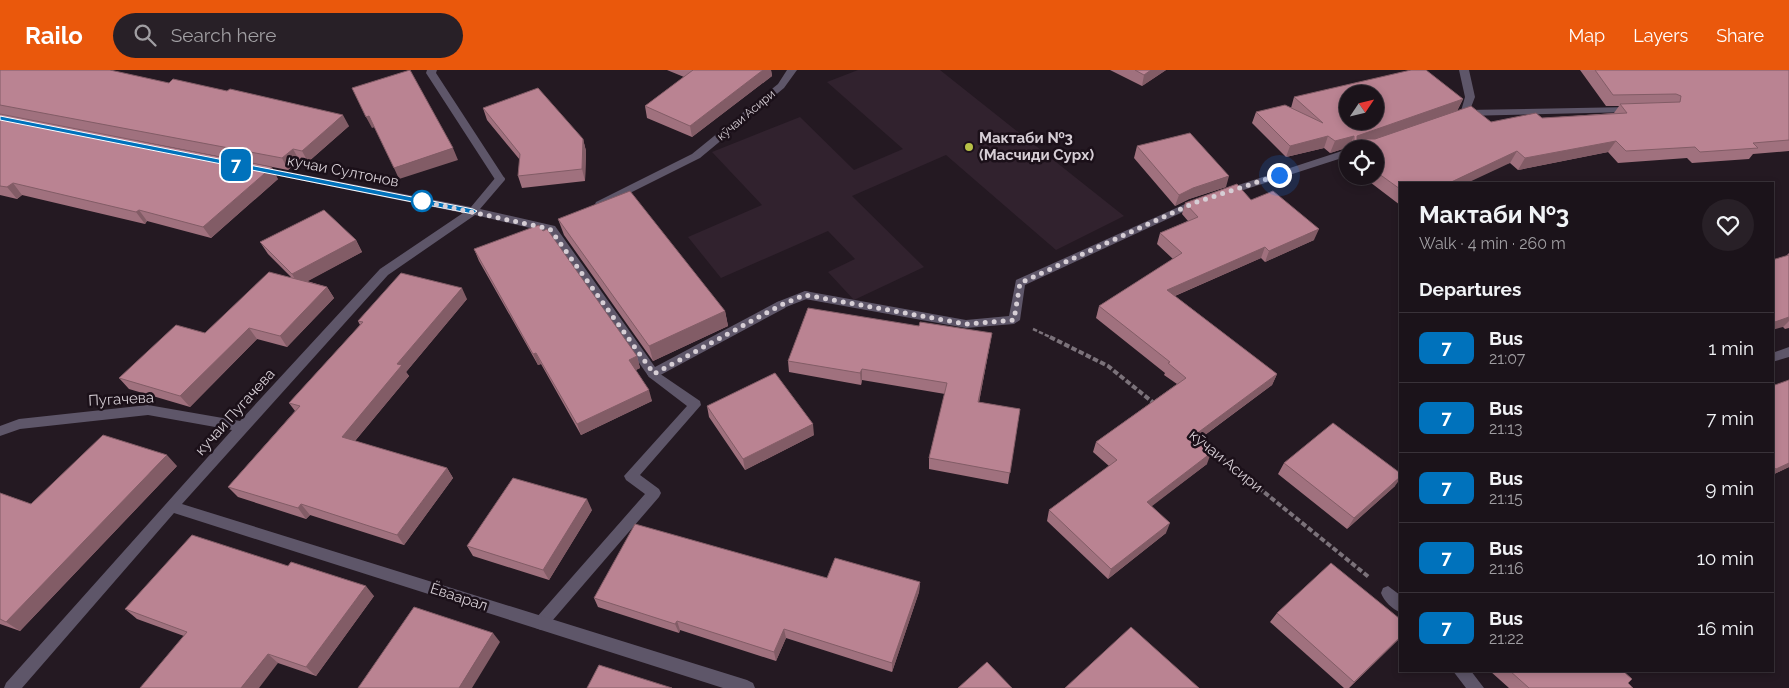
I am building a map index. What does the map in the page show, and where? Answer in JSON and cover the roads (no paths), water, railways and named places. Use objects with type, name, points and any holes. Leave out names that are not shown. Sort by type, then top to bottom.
[{"type":"street","name":"кучаи Пугачева","points":[[12,688],[171,506],[384,272],[473,211],[500,179],[432,73],[432,70]]},
{"type":"street","name":"кӯчаи Асири","points":[[593,208],[696,156],[781,86],[792,70]]},
{"type":"street","points":[[1464,70],[1470,97],[1466,113]]},
{"type":"street","points":[[1448,119],[1466,113],[1639,110]]},
{"type":"street","points":[[542,623],[654,493],[631,476],[695,404],[654,374],[781,305],[805,295],[966,324],[1014,320],[1020,283],[1203,200],[1339,155]]},
{"type":"street","name":"кучаи Султонов","points":[[251,168],[555,227],[654,374]]},
{"type":"street","points":[[1774,357],[1789,352]]},
{"type":"street","name":"Пугачева","points":[[0,431],[19,424],[148,410],[244,426]]},
{"type":"street","name":"Ёваарал","points":[[171,506],[747,688]]},
{"type":"street","points":[[1388,593],[1399,604]]},
{"type":"street","points":[[1462,672],[1476,688]]},
{"type":"place","name":"Мактаби №3 (Масчиди Сурх)","points":[[969,147]]}]
